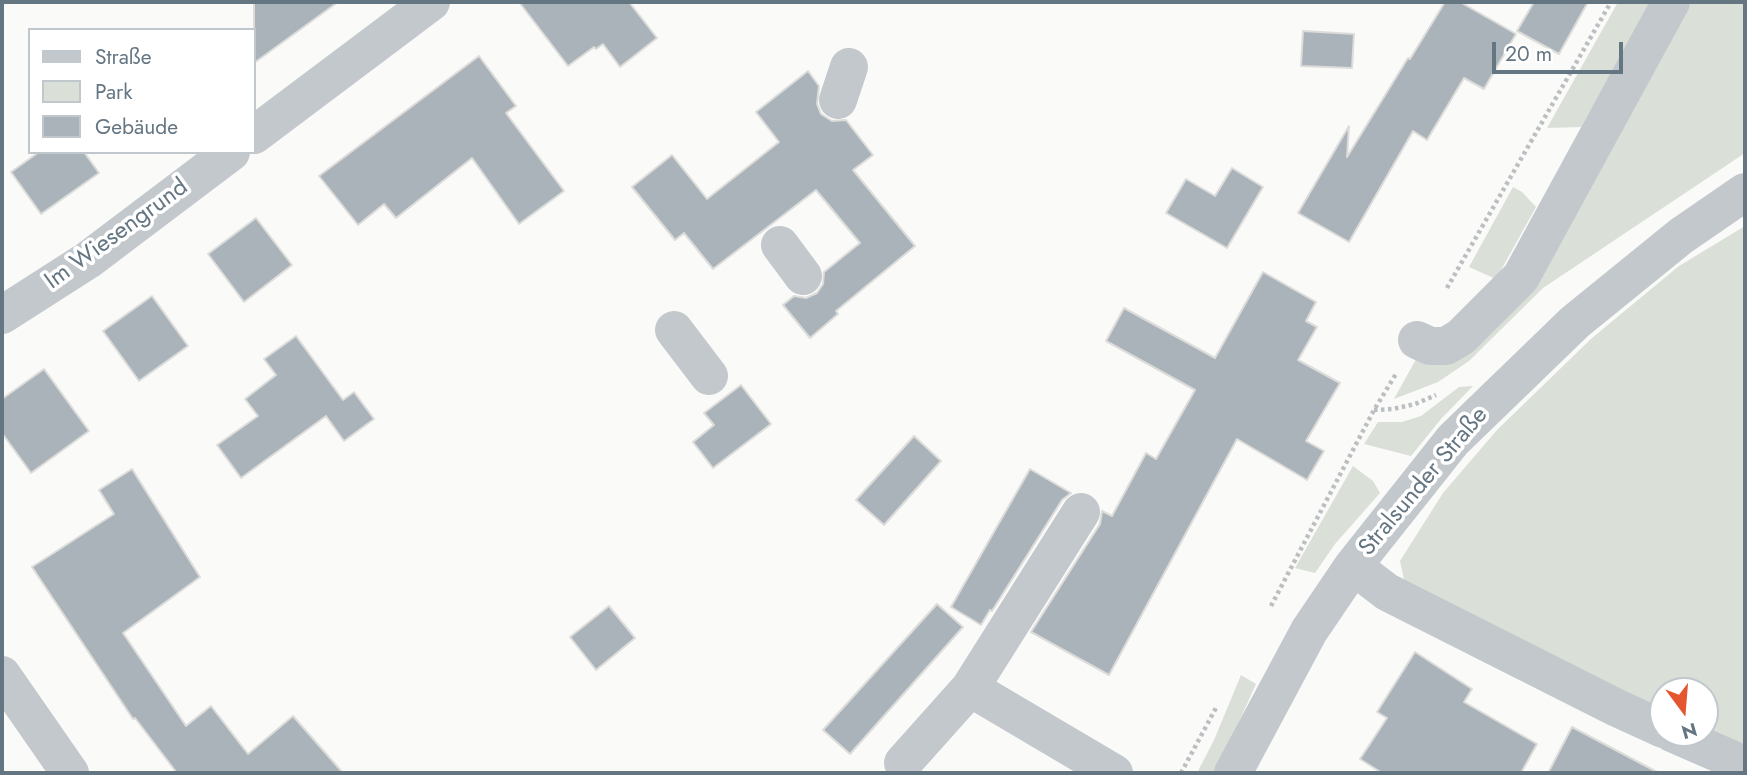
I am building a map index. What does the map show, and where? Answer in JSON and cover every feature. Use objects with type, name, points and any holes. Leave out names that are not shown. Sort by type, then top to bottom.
[{"type":"street","points":[[256,133],[431,2]]},
{"type":"street","points":[[1417,340],[1430,346],[1446,346],[1461,337],[1521,277],[1671,2]]},
{"type":"street","name":"Im Wiesengrund","points":[[2,315],[88,260],[228,154]]},
{"type":"street","name":"Stralsunder Straße","points":[[1233,773],[1309,631],[1353,566],[1453,440],[1575,322],[1681,236],[1745,192]]},
{"type":"street","points":[[780,245],[803,276]]},
{"type":"street","points":[[674,330],[709,376]]},
{"type":"street","points":[[903,763],[970,688],[1081,512]]},
{"type":"street","points":[[1353,566],[1387,592],[1649,723]]},
{"type":"street","points":[[2,675],[71,773]]},
{"type":"street","points":[[970,688],[1115,773]]},
{"type":"street","points":[[1704,747],[1745,765]]},
{"type":"path","points":[[1269,612],[1374,410],[1611,2]]},
{"type":"path","points":[[1181,773],[1218,704]]},
{"type":"green space","points":[[1618,2],[1651,2],[1581,127],[1547,128]]},
{"type":"green space","points":[[1687,2],[1745,2],[1745,153],[1543,288],[1469,361],[1438,382],[1394,399],[1420,352],[1460,354]]},
{"type":"green space","points":[[1513,187],[1522,192],[1536,207],[1496,279],[1469,267]]},
{"type":"green space","points":[[1745,226],[1745,752],[1719,740],[1719,677],[1649,677],[1649,711],[1406,589],[1400,561],[1443,493],[1497,430],[1592,338],[1679,266]]},
{"type":"green space","points":[[1473,386],[1411,456],[1364,444],[1378,422],[1402,422],[1421,416],[1459,387]]},
{"type":"green space","points":[[1353,466],[1373,481],[1380,493],[1335,544],[1315,573],[1295,568]]},
{"type":"green space","points":[[1241,675],[1256,684],[1216,773],[1197,773],[1214,740]]},
{"type":"building","points":[[254,2],[338,2],[256,62]]},
{"type":"building","points":[[519,2],[629,2],[657,38],[620,67],[603,44],[596,49],[594,47],[568,66]]},
{"type":"building","points":[[1445,2],[1460,2],[1516,34],[1484,89],[1464,78],[1427,140],[1413,131],[1349,242],[1298,213],[1349,126],[1347,157]]},
{"type":"building","points":[[1534,2],[1588,2],[1559,54],[1517,31]]},
{"type":"building","points":[[1303,31],[1354,34],[1352,68],[1301,66]]},
{"type":"building","points":[[479,56],[516,106],[506,113],[564,191],[519,224],[472,158],[396,218],[384,204],[358,225],[319,176]]},
{"type":"building","points":[[808,71],[819,86],[817,104],[821,114],[832,121],[846,120],[873,155],[853,170],[915,246],[836,311],[838,314],[810,338],[783,305],[794,296],[806,298],[817,293],[823,284],[824,272],[860,243],[816,190],[713,269],[684,233],[675,240],[632,187],[672,155],[707,199],[779,142],[756,112]]},
{"type":"building","points":[[36,154],[85,154],[99,173],[41,214],[11,172]]},
{"type":"building","points":[[1232,168],[1263,187],[1227,248],[1166,213],[1186,179],[1215,196]]},
{"type":"building","points":[[256,218],[292,265],[244,302],[208,254]]},
{"type":"building","points":[[1263,272],[1316,302],[1306,321],[1317,327],[1298,360],[1340,383],[1306,441],[1324,451],[1307,480],[1237,439],[1109,675],[1031,632],[1100,524],[1102,511],[1112,516],[1146,453],[1156,459],[1195,390],[1106,341],[1124,308],[1215,358]]},
{"type":"building","points":[[152,296],[188,346],[139,381],[103,331]]},
{"type":"building","points":[[296,336],[343,400],[354,392],[374,419],[344,441],[326,416],[241,478],[217,445],[258,416],[245,399],[276,375],[264,359]]},
{"type":"building","points":[[44,369],[89,431],[31,473],[2,433],[2,399]]},
{"type":"building","points":[[741,385],[771,424],[713,468],[693,442],[714,425],[704,413]]},
{"type":"building","points":[[914,436],[941,461],[884,525],[856,500]]},
{"type":"building","points":[[132,469],[200,577],[123,633],[186,726],[211,706],[248,754],[293,716],[343,773],[177,773],[135,718],[133,719],[32,567],[114,514],[99,490]]},
{"type":"building","points":[[1030,469],[1071,493],[1062,500],[981,625],[951,607]]},
{"type":"building","points":[[937,604],[963,627],[850,754],[823,730]]},
{"type":"building","points":[[609,606],[635,638],[596,670],[570,637]]},
{"type":"building","points":[[1415,652],[1472,689],[1464,702],[1537,744],[1521,773],[1382,773],[1360,759],[1387,718],[1377,712]]},
{"type":"building","points":[[1572,727],[1659,773],[1548,773]]}]
